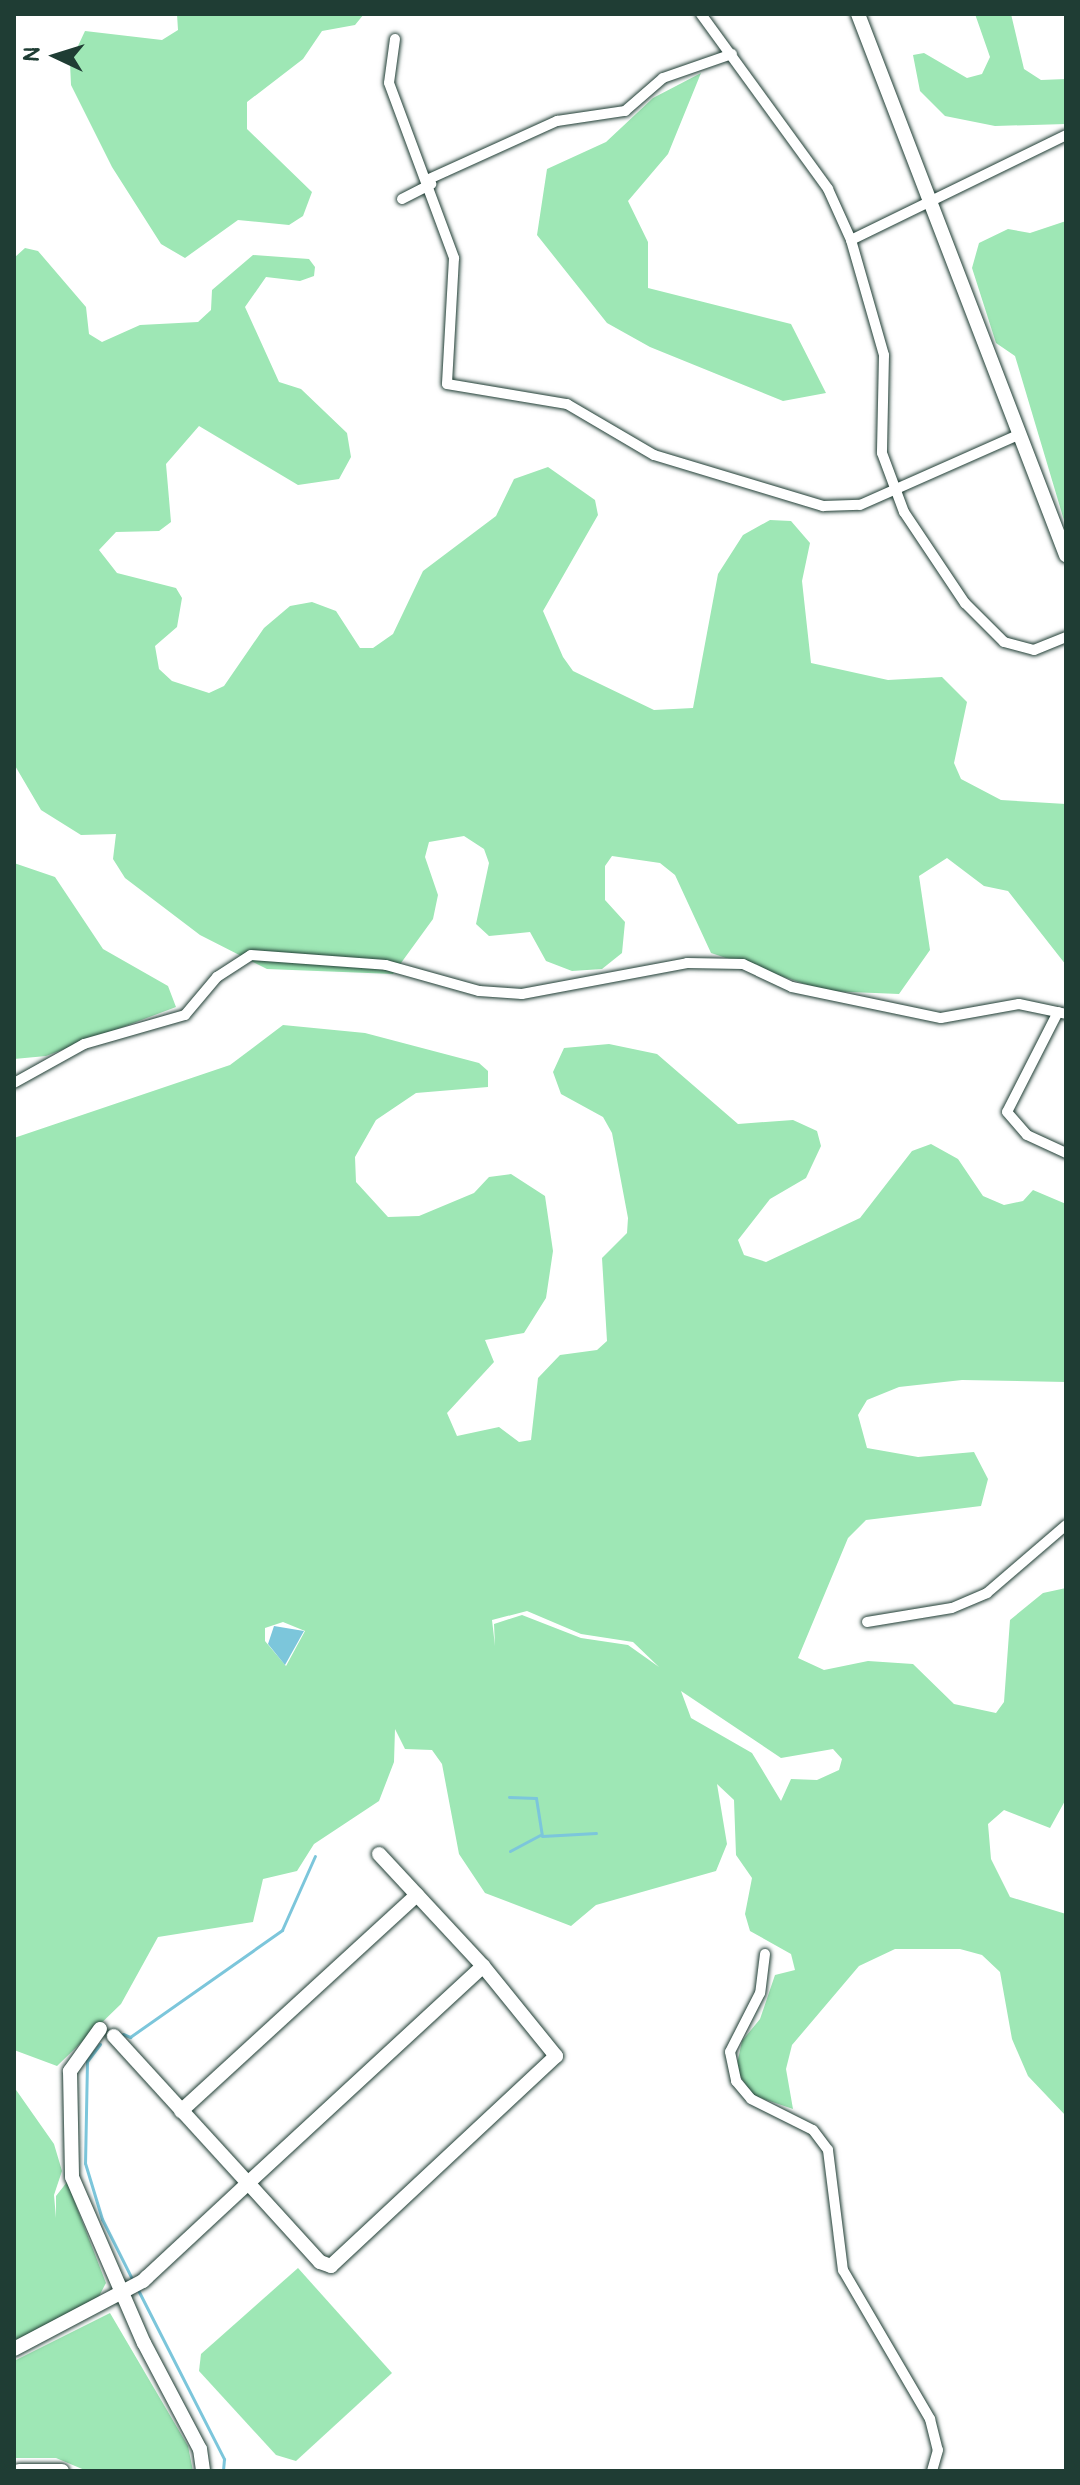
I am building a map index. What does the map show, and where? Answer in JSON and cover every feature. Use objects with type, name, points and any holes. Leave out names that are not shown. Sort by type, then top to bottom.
[{"type":"street","points":[[701,14],[828,189],[851,240],[884,355],[881,440],[894,490],[965,603],[1004,642],[1034,650],[1066,637]]},
{"type":"street","points":[[858,14],[1066,555]]},
{"type":"street","points":[[395,39],[389,83],[430,182],[454,258],[447,384],[567,404],[654,455],[823,506],[860,505],[1020,434]]},
{"type":"street","points":[[402,199],[430,182],[557,121],[625,111],[663,78],[732,54]]},
{"type":"street","points":[[851,240],[1066,135]]},
{"type":"street","points":[[14,1083],[84,1044],[185,1015],[217,977],[251,955],[386,965],[479,991],[522,994],[718,962],[743,964],[792,987],[941,1018],[1019,1004],[1062,1013],[1007,1112],[1027,1135],[1066,1153]]},
{"type":"street","points":[[867,1622],[952,1608],[987,1593],[1066,1525]]},
{"type":"street","points":[[114,2036],[320,2262],[333,2265],[552,2067],[553,2044],[379,1854]]},
{"type":"street","points":[[181,2111],[417,1895]]},
{"type":"street","points":[[765,1954],[760,1993],[730,2052],[736,2081],[751,2099],[813,2130],[828,2150],[843,2270],[930,2419],[938,2450],[932,2471]]},
{"type":"street","points":[[14,2349],[123,2294],[483,1966]]},
{"type":"street","points":[[100,2029],[70,2071],[72,2177],[123,2294],[200,2449],[203,2471]]},
{"type":"street","points":[[19,2471],[62,2471]]},
{"type":"green space","points":[[177,14],[364,14],[355,25],[322,31],[303,59],[247,102],[247,129],[312,192],[303,216],[289,225],[238,220],[185,258],[161,244],[112,167],[71,85],[70,63],[85,31],[162,40],[178,30]]},
{"type":"green space","points":[[975,14],[1011,14],[1024,69],[1041,80],[1066,79],[1066,124],[995,126],[945,116],[920,91],[913,55],[924,53],[967,78],[982,74],[990,57]]},
{"type":"green space","points":[[701,73],[668,154],[628,201],[648,242],[648,288],[791,324],[826,393],[783,401],[650,347],[607,323],[537,235],[547,169],[606,142],[653,98]]},
{"type":"green space","points":[[1066,221],[1066,527],[1015,356],[996,343],[972,268],[979,243],[1008,229],[1030,233]]},
{"type":"green space","points":[[25,248],[38,251],[86,307],[89,334],[102,342],[140,325],[198,322],[211,310],[212,290],[253,255],[309,259],[315,267],[314,276],[300,281],[266,277],[245,307],[279,382],[301,389],[347,433],[351,457],[339,479],[298,485],[199,426],[166,464],[171,522],[159,531],[116,532],[99,550],[117,573],[176,588],[182,598],[177,627],[155,646],[159,669],[172,681],[209,693],[224,686],[264,628],[290,606],[312,602],[336,611],[360,648],[373,648],[393,634],[423,571],[496,516],[514,479],[548,467],[595,500],[598,515],[543,611],[563,657],[573,671],[654,710],[693,708],[718,574],[743,535],[770,520],[791,521],[810,543],[802,581],[811,663],[888,680],[942,677],[967,702],[954,763],[961,779],[1001,800],[1066,804],[1066,965],[1008,891],[984,886],[947,858],[919,876],[930,950],[899,994],[826,991],[711,953],[675,875],[660,863],[612,856],[605,866],[605,900],[625,922],[622,953],[602,969],[572,971],[546,961],[530,932],[489,936],[476,924],[489,863],[484,849],[464,836],[429,842],[425,857],[438,895],[433,919],[393,974],[267,969],[200,935],[125,878],[113,859],[116,834],[81,835],[41,810],[14,764],[14,258]]},
{"type":"green space","points":[[14,863],[55,877],[103,949],[168,986],[176,1007],[46,1056],[14,1059]]},
{"type":"green space","points":[[283,1025],[365,1033],[479,1063],[488,1071],[488,1087],[416,1093],[376,1120],[355,1157],[356,1182],[388,1217],[419,1216],[474,1193],[489,1177],[511,1174],[545,1196],[553,1251],[546,1298],[524,1333],[485,1340],[494,1362],[447,1413],[457,1436],[499,1427],[519,1442],[531,1440],[538,1378],[560,1355],[597,1350],[607,1341],[602,1258],[627,1233],[628,1218],[612,1133],[603,1117],[561,1094],[553,1072],[564,1048],[609,1044],[657,1054],[738,1124],[793,1120],[817,1131],[821,1146],[806,1178],[770,1199],[738,1240],[744,1255],[766,1262],[860,1218],[912,1151],[931,1144],[958,1159],[983,1196],[1004,1205],[1023,1201],[1033,1190],[1066,1204],[1066,1382],[962,1380],[899,1387],[867,1400],[858,1415],[867,1448],[918,1457],[974,1452],[988,1479],[981,1506],[866,1520],[848,1538],[798,1658],[824,1670],[868,1661],[913,1664],[954,1704],[996,1713],[1004,1702],[1010,1620],[1043,1593],[1066,1588],[1066,1799],[1050,1828],[1004,1810],[988,1824],[991,1859],[1010,1897],[1066,1914],[1066,2116],[1028,2076],[1012,2039],[1000,1972],[982,1955],[960,1949],[895,1949],[859,1966],[792,2045],[786,2069],[793,2109],[752,2095],[736,2069],[742,2041],[760,2019],[775,1975],[795,1970],[791,1954],[750,1931],[745,1914],[752,1878],[736,1855],[734,1800],[717,1784],[727,1844],[716,1871],[596,1905],[571,1926],[485,1893],[459,1854],[442,1764],[432,1750],[405,1749],[395,1729],[394,1762],[379,1801],[314,1844],[297,1871],[263,1879],[253,1922],[158,1937],[121,2004],[57,2066],[14,2050],[14,1138],[230,1065]],"holes":[[[527,1611],[581,1634],[633,1642],[659,1667],[628,1645],[581,1638],[522,1615],[494,1624],[495,1646],[492,1620]],[[283,1622],[305,1631],[286,1666],[265,1641],[265,1628]],[[681,1691],[781,1758],[833,1749],[842,1759],[839,1770],[817,1780],[791,1779],[781,1801],[752,1753],[691,1718]]]},
{"type":"green space","points":[[14,2087],[54,2144],[62,2171],[54,2195],[56,2218],[56,2196],[67,2182],[106,2283],[98,2298],[14,2342]]},
{"type":"green space","points":[[298,2268],[392,2373],[296,2461],[276,2455],[199,2371],[201,2354]]},
{"type":"green space","points":[[110,2313],[188,2446],[193,2471],[87,2471],[56,2458],[14,2458],[14,2361]]},
{"type":"water","points":[[274,1626],[304,1631],[285,1665],[268,1644]]},
{"type":"waterway","points":[[509,1797],[536,1798],[542,1836],[596,1833]]},
{"type":"waterway","points":[[510,1851],[540,1835]]},
{"type":"waterway","points":[[123,2034],[130,2037],[282,1930],[315,1856]]},
{"type":"waterway","points":[[100,2044],[87,2061],[85,2163],[102,2219],[133,2281]]},
{"type":"waterway","points":[[137,2288],[224,2459],[223,2471]]}]
